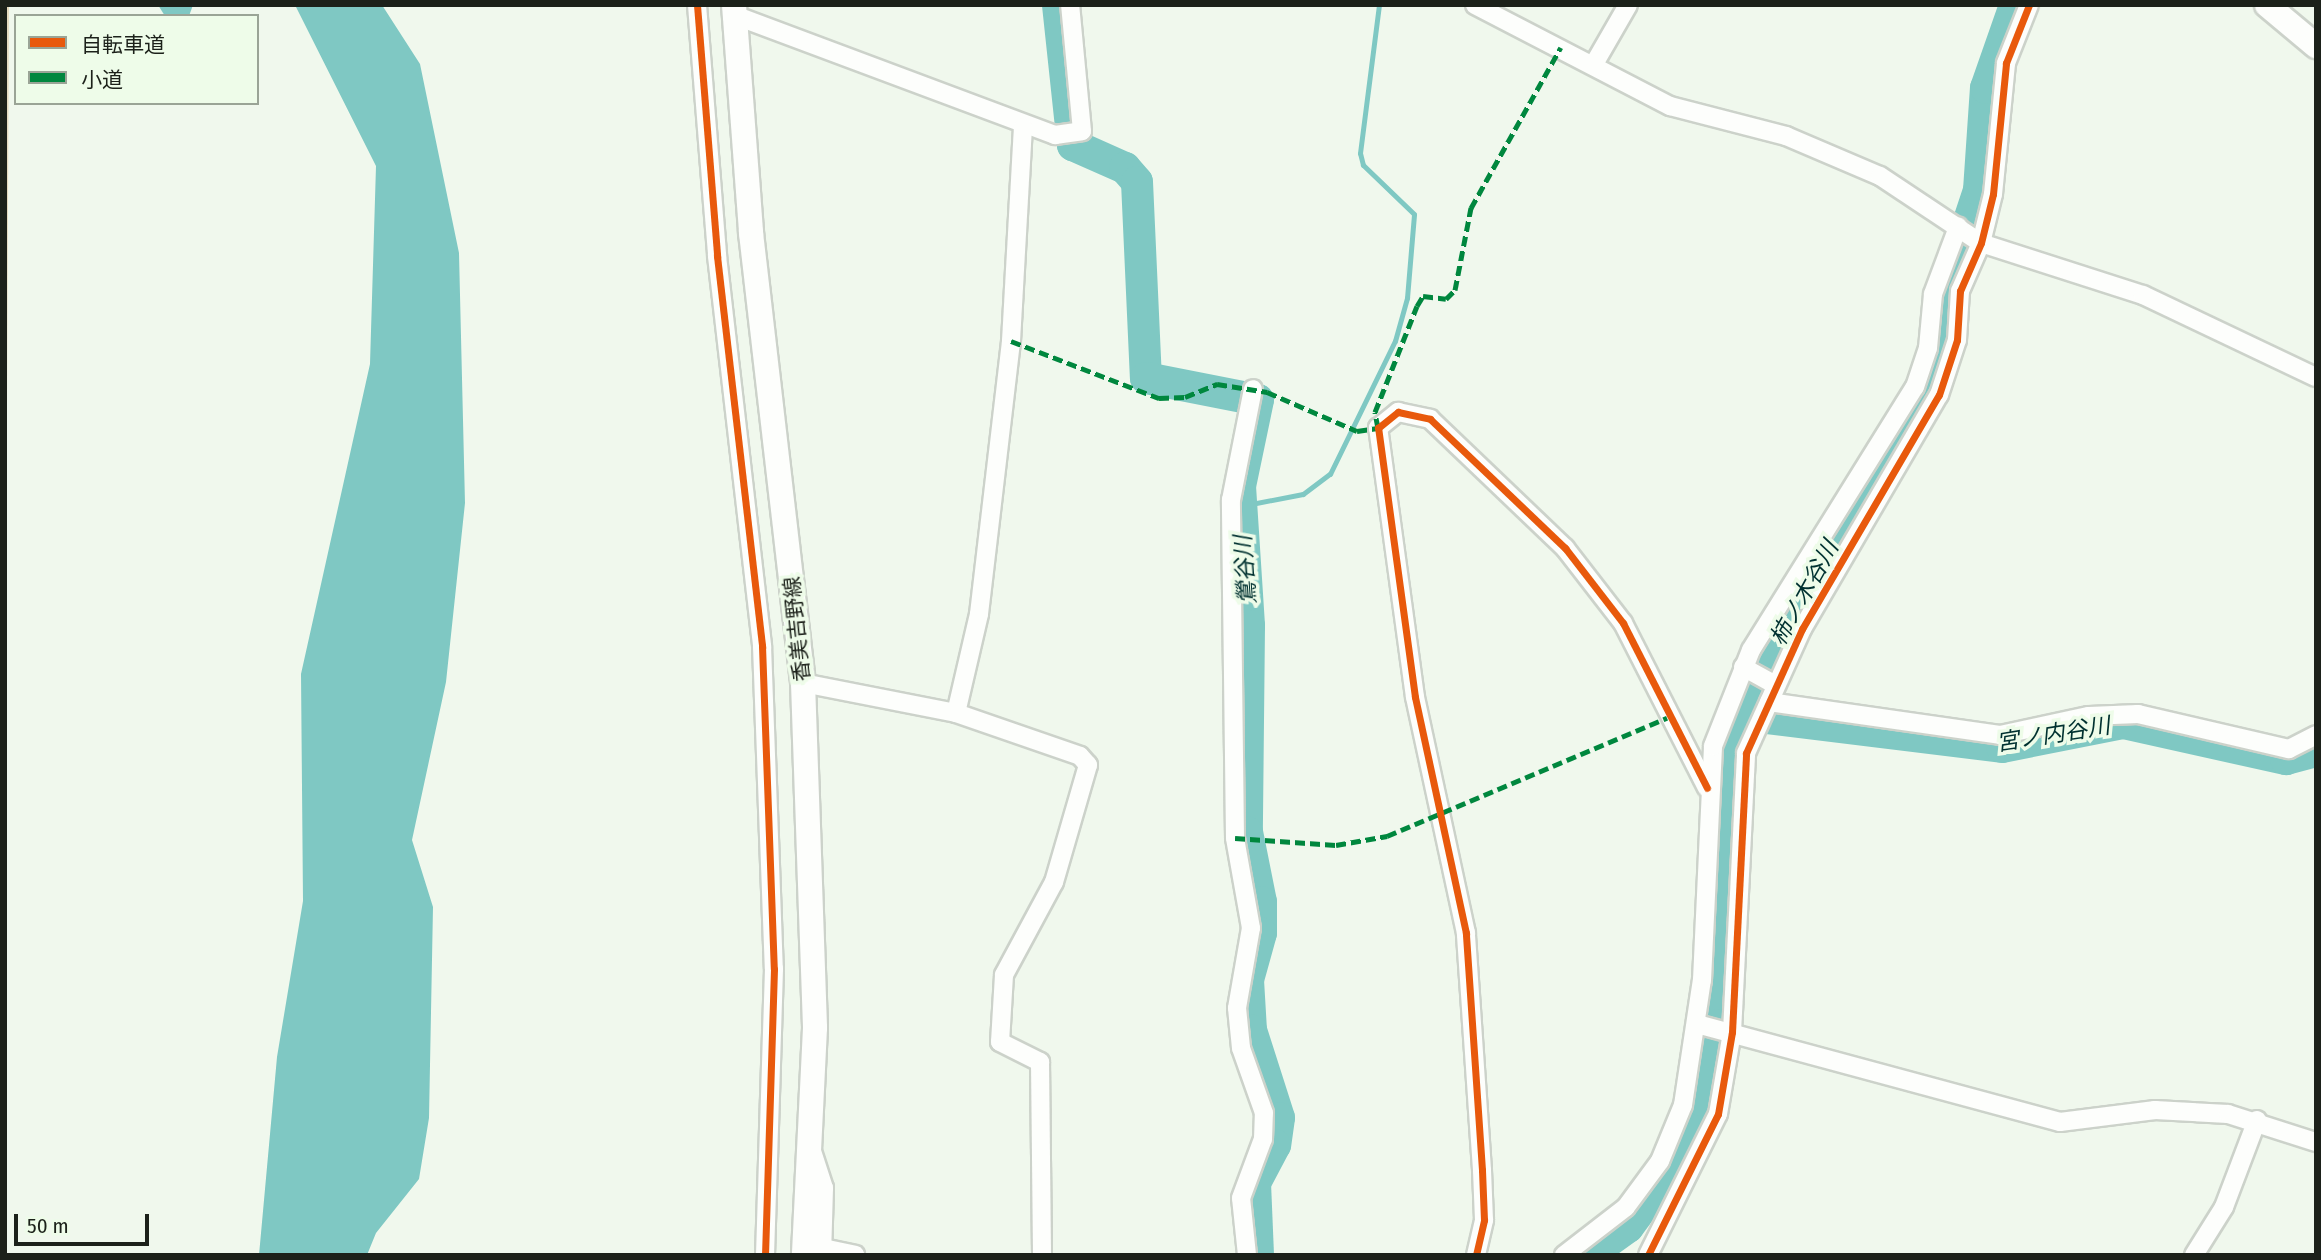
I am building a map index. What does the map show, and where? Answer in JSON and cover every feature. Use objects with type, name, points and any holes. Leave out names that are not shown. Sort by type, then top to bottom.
[{"type":"main road","points":[[2267,5],[2316,46]]},
{"type":"main road","name":"香美吉野線","points":[[734,10],[751,233],[803,683],[814,1015],[811,1149],[816,1252]]},
{"type":"street","points":[[697,5],[717,256],[762,646],[774,969],[765,1255]]},
{"type":"street","points":[[734,10],[813,39],[1023,127],[1070,132],[1082,131],[1070,5]]},
{"type":"street","points":[[1475,5],[1594,64],[1670,106],[1786,136],[1880,176],[1969,235],[2143,295],[2316,377]]},
{"type":"street","points":[[1594,64],[1628,5]]},
{"type":"street","points":[[1648,1255],[1718,1114],[1729,1031],[1739,807],[1746,753],[1768,700],[1938,395],[1958,340],[1960,291],[1969,235],[2006,62],[2029,5]]},
{"type":"street","points":[[956,713],[979,614],[1011,341],[1023,127]]},
{"type":"street","points":[[1564,1255],[1626,1208],[1660,1161],[1683,1105],[1700,1025],[1707,789],[1713,746],[1747,669],[1854,477],[1915,387],[1928,348],[1933,294],[1969,235]]},
{"type":"street","points":[[1247,1255],[1241,1198],[1263,1139],[1264,1113],[1241,1048],[1237,1008],[1251,928],[1235,838],[1231,500],[1251,396]]},
{"type":"street","points":[[1476,1255],[1484,1220],[1466,933],[1415,697],[1378,428],[1398,412],[1430,419],[1565,548],[1623,623],[1707,789]]},
{"type":"street","points":[[1747,669],[1768,700],[2000,735],[2089,716],[2138,714],[2289,750],[2316,735]]},
{"type":"street","points":[[803,683],[956,713],[1080,756],[1088,765],[1054,882],[1004,975],[1000,1042],[1040,1062],[1042,1255]]},
{"type":"street","points":[[1700,1025],[2060,1122],[2155,1110],[2257,1120],[2316,1142]]},
{"type":"street","points":[[2194,1255],[2224,1207],[2257,1120]]},
{"type":"street","points":[[816,1252],[855,1255]]},
{"type":"shaded area","points":[[5,5],[9,5],[5,812]]},
{"type":"water","points":[[158,5],[193,5],[190,14],[164,14]]},
{"type":"water","points":[[295,5],[382,5],[420,64],[459,253],[465,503],[446,682],[412,840],[433,907],[429,1118],[419,1179],[376,1233],[367,1255],[259,1255],[277,1057],[303,901],[301,674],[370,364],[376,166]]},
{"type":"waterway","name":"鶯谷川","points":[[1058,5],[1073,145],[1125,168],[1137,182],[1146,378],[1258,400],[1240,486],[1249,626],[1247,832],[1261,902],[1261,933],[1248,980],[1251,1030],[1279,1118],[1275,1145],[1255,1183],[1258,1255]]},
{"type":"waterway","points":[[1241,506],[1303,494],[1330,474],[1395,341],[1407,298],[1414,214],[1363,165],[1360,153],[1379,5]]},
{"type":"waterway","name":"柿ノ木谷川","points":[[1589,1255],[1628,1227],[1670,1170],[1700,1100],[1716,994],[1723,768],[1769,655],[1848,515],[1929,392],[1944,351],[1945,293],[1979,190],[1986,88],[2015,5]]},
{"type":"waterway","name":"宮ノ内谷川","points":[[1743,715],[2002,747],[2123,723],[2286,759],[2316,751]]},
{"type":"marked path","points":[[1011,341],[1159,398],[1185,397],[1217,384],[1267,392],[1357,431],[1378,428],[1375,412],[1417,306],[1423,296],[1446,299],[1455,290],[1471,208],[1561,47]]},
{"type":"marked path","points":[[1235,838],[1336,845],[1387,836],[1667,718]]},
{"type":"cycle path","points":[[697,5],[717,256],[762,646],[774,969],[765,1255]]},
{"type":"cycle path","points":[[1648,1255],[1718,1114],[1732,1032],[1746,753],[1802,629],[1939,395],[1957,340],[1960,291],[1981,243],[1993,194],[2006,63],[2029,5]]},
{"type":"cycle path","points":[[1476,1255],[1484,1220],[1466,933],[1415,697],[1378,428],[1398,412],[1430,419],[1565,548],[1623,623],[1707,788]]}]
